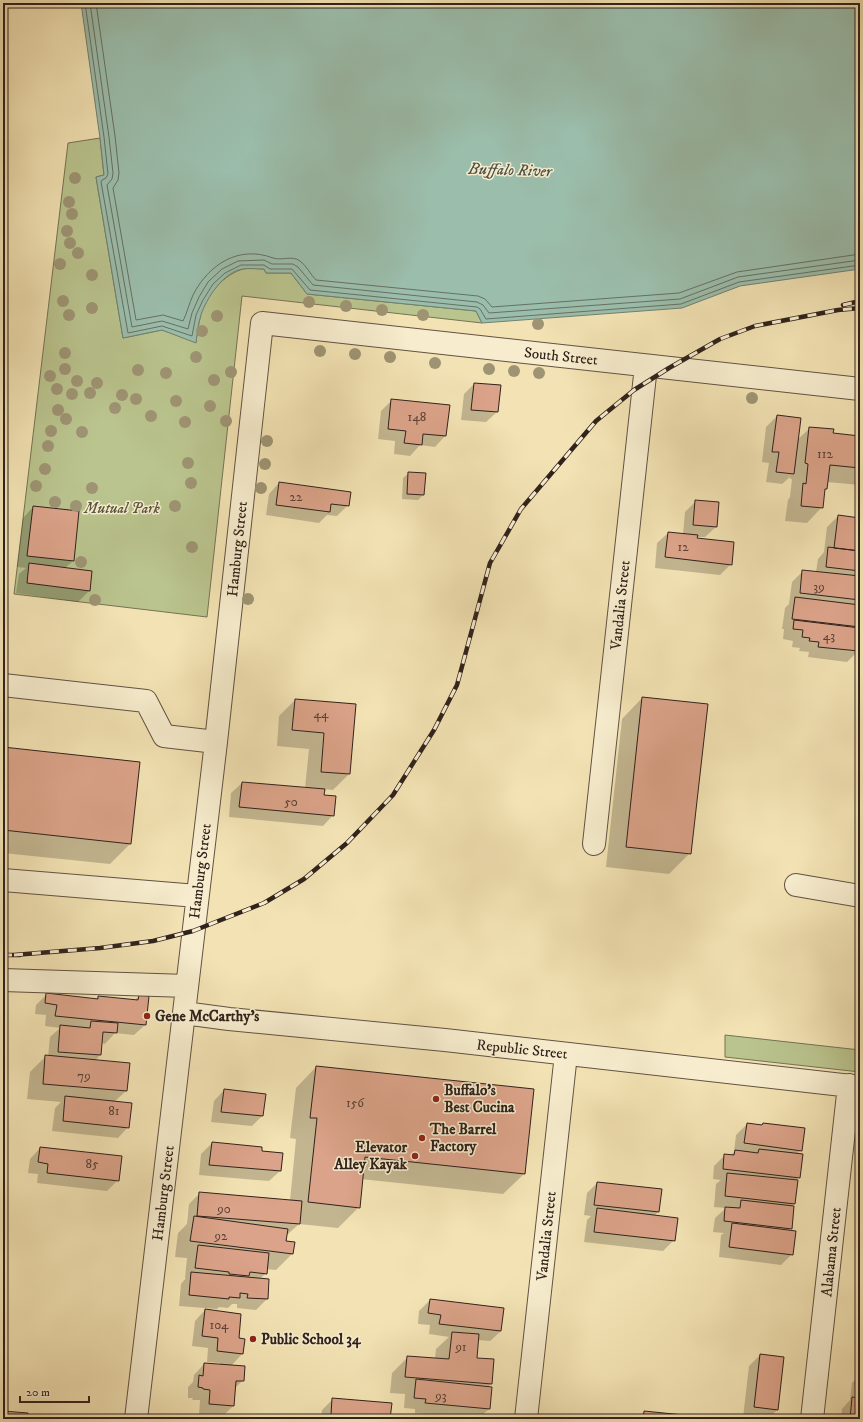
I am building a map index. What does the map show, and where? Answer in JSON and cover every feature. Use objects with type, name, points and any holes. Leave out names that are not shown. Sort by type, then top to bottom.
[{"type":"street","name":"South Street","points":[[262,323],[860,389]]},
{"type":"street","name":"Hamburg Street","points":[[136,1419],[216,742],[262,323]]},
{"type":"street","name":"Vandalia Street","points":[[594,844],[646,366]]},
{"type":"street","points":[[3,685],[146,701],[164,736],[216,742]]},
{"type":"street","points":[[3,880],[197,896]]},
{"type":"street","points":[[796,885],[860,896]]},
{"type":"street","points":[[3,980],[187,986]]},
{"type":"street","name":"Republic Street","points":[[184,1013],[855,1086]]},
{"type":"street","name":"Vandalia Street","points":[[526,1419],[566,1054]]},
{"type":"street","name":"Alabama Street","points":[[812,1419],[855,1086]]},
{"type":"green space","name":"Mutual Park","points":[[100,138],[104,175],[96,177],[123,338],[162,330],[196,342],[202,310],[209,296],[226,278],[233,273],[248,268],[264,269],[266,273],[291,273],[307,294],[476,311],[482,323],[242,296],[207,617],[14,594],[68,143]]},
{"type":"green space","points":[[725,1035],[860,1050],[860,1072],[725,1057]]},
{"type":"water","name":"Buffalo River","points":[[81,3],[860,3],[860,269],[740,286],[682,308],[482,323],[476,311],[307,294],[291,273],[266,273],[264,269],[245,269],[236,271],[229,275],[211,294],[201,315],[196,343],[162,330],[123,338],[96,177],[104,175]]},
{"type":"building","points":[[474,383],[501,385],[498,412],[471,410]]},
{"type":"building","points":[[391,399],[450,405],[446,436],[423,434],[422,445],[404,443],[406,431],[388,429]]},
{"type":"building","points":[[777,415],[801,418],[794,474],[776,472],[779,452],[772,452]]},
{"type":"building","points":[[809,427],[834,429],[833,433],[860,436],[860,468],[830,465],[823,508],[801,506],[803,483],[806,484],[808,464],[805,463]]},
{"type":"building","points":[[408,472],[426,473],[424,495],[407,494]]},
{"type":"building","points":[[279,482],[351,492],[349,506],[331,504],[330,512],[276,505]]},
{"type":"building","points":[[695,500],[719,502],[717,527],[693,525]]},
{"type":"building","points":[[33,506],[79,511],[74,561],[27,556]]},
{"type":"building","points":[[838,515],[860,518],[860,551],[834,548]]},
{"type":"building","points":[[668,532],[698,535],[697,538],[734,542],[732,565],[665,557]]},
{"type":"building","points":[[828,547],[860,551],[860,571],[826,567]]},
{"type":"building","points":[[29,563],[92,571],[90,591],[27,583]]},
{"type":"building","points":[[802,570],[860,576],[860,600],[800,593]]},
{"type":"building","points":[[795,597],[860,605],[860,627],[792,619]]},
{"type":"building","points":[[794,620],[860,628],[859,651],[818,647],[819,642],[809,641],[810,638],[802,637],[803,630],[793,629]]},
{"type":"building","points":[[642,697],[708,704],[691,854],[626,847]]},
{"type":"building","points":[[295,699],[356,704],[350,774],[321,772],[324,733],[292,730]]},
{"type":"building","points":[[3,747],[140,762],[131,844],[3,830]]},
{"type":"building","points":[[242,782],[325,789],[324,795],[336,796],[334,816],[239,807]]},
{"type":"building","points":[[46,993],[98,999],[98,996],[138,1000],[139,995],[149,996],[146,1025],[55,1016],[57,1005],[45,1003]]},
{"type":"building","points":[[91,1021],[118,1023],[117,1033],[103,1032],[101,1055],[58,1052],[60,1025],[90,1028]]},
{"type":"building","points":[[45,1055],[130,1063],[127,1091],[43,1084]]},
{"type":"building","name":"The Barrel Factory","points":[[316,1066],[534,1089],[525,1174],[365,1157],[360,1208],[308,1202],[317,1118],[310,1118]]},
{"type":"building","points":[[224,1089],[266,1094],[263,1116],[221,1112]]},
{"type":"building","points":[[65,1096],[132,1103],[129,1128],[63,1121]]},
{"type":"building","points":[[747,1123],[762,1125],[763,1123],[805,1128],[802,1151],[744,1143]]},
{"type":"building","points":[[212,1142],[262,1147],[262,1151],[283,1153],[281,1171],[209,1165]]},
{"type":"building","points":[[40,1147],[122,1156],[119,1181],[47,1173],[48,1164],[38,1162]]},
{"type":"building","points":[[759,1149],[803,1154],[800,1178],[723,1169],[724,1154],[734,1155],[735,1150],[758,1153]]},
{"type":"building","points":[[727,1173],[798,1180],[795,1204],[725,1196]]},
{"type":"building","points":[[597,1182],[662,1189],[659,1212],[594,1205]]},
{"type":"building","points":[[199,1192],[302,1201],[300,1224],[197,1216]]},
{"type":"building","points":[[741,1200],[794,1206],[792,1229],[724,1221],[725,1207],[740,1208]]},
{"type":"building","points":[[597,1208],[678,1218],[675,1241],[594,1232]]},
{"type":"building","points":[[194,1216],[288,1229],[286,1241],[295,1242],[293,1254],[190,1241]]},
{"type":"building","points":[[732,1223],[796,1231],[793,1255],[729,1247]]},
{"type":"building","points":[[198,1245],[269,1253],[267,1274],[250,1272],[249,1276],[195,1268]]},
{"type":"building","points":[[191,1272],[269,1279],[268,1299],[247,1298],[248,1294],[240,1293],[240,1298],[229,1297],[229,1299],[189,1295]]},
{"type":"building","points":[[430,1299],[504,1308],[501,1331],[439,1324],[441,1315],[428,1313]]},
{"type":"building","points":[[205,1309],[241,1314],[239,1338],[245,1339],[243,1354],[217,1351],[218,1338],[202,1336]]},
{"type":"building","points":[[452,1332],[479,1334],[477,1358],[494,1359],[492,1384],[405,1377],[407,1356],[449,1359]]},
{"type":"building","points":[[760,1354],[784,1357],[778,1410],[754,1407]]},
{"type":"building","points":[[204,1363],[245,1366],[244,1381],[236,1381],[234,1406],[209,1404],[210,1390],[198,1387],[199,1375],[203,1376]]},
{"type":"building","points":[[416,1379],[492,1387],[490,1409],[425,1403],[426,1399],[414,1398]]},
{"type":"building","points":[[852,1397],[860,1398],[860,1419],[850,1419]]},
{"type":"building","points":[[332,1398],[392,1403],[390,1419],[340,1419],[340,1416],[331,1415]]},
{"type":"building","points":[[3,1411],[28,1413],[28,1419],[3,1419]]},
{"type":"building","points":[[644,1411],[723,1419],[643,1419]]},
{"type":"building","points":[[729,1415],[766,1419],[723,1419],[723,1417],[729,1418]]},
{"type":"railway","points":[[843,305],[860,301]]},
{"type":"railway","points":[[14,955],[100,948],[153,941],[193,931],[264,903],[304,879],[347,843],[393,795],[434,730],[457,685],[490,563],[521,509],[596,421],[634,390],[720,339],[755,326],[838,310],[860,308]]},
{"type":"railway","points":[[3,955],[20,955]]},
{"type":"place","name":"Gene McCarthy's","points":[[147,1016]]},
{"type":"place","name":"Buffalo's Best Cucina","points":[[436,1099]]},
{"type":"place","name":"The Barrel Factory","points":[[422,1138]]},
{"type":"place","name":"Elevator Alley Kayak","points":[[415,1156]]},
{"type":"place","name":"Public School 34","points":[[253,1339]]}]
